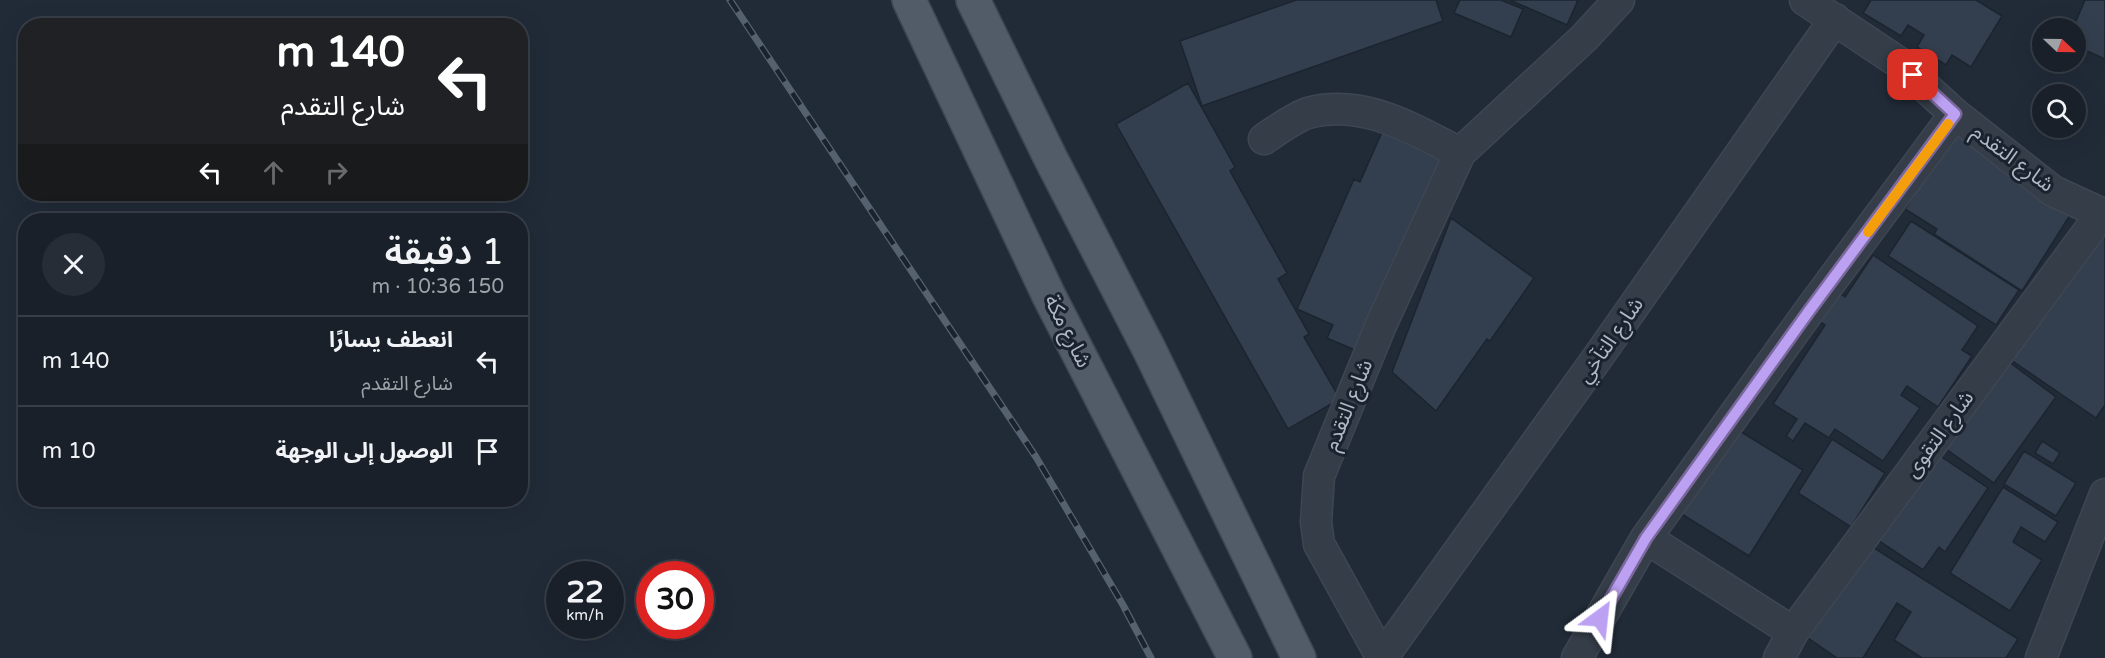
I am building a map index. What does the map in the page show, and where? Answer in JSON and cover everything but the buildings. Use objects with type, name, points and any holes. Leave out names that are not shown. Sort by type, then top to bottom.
[{"type":"main road","name":"شارع مكة","points":[[909,0],[1049,296],[1235,658]]},
{"type":"main road","points":[[973,0],[1051,159],[1149,349],[1299,658]]},
{"type":"street","name":"شارع التقدم","points":[[1382,658],[1319,544],[1316,522],[1319,476],[1381,325],[1460,153],[1584,38],[1619,0]]},
{"type":"street","name":"شارع التقدم","points":[[1805,0],[1898,62],[1955,114],[2053,191],[2103,214]]},
{"type":"street","name":"شارع التآخي","points":[[1382,658],[1598,357],[1834,19]]},
{"type":"street","points":[[1264,139],[1307,114],[1336,110],[1363,111],[1397,122],[1460,153]]},
{"type":"street","name":"شارع التقدم","points":[[1577,658],[1646,538],[1955,114]]},
{"type":"street","name":"شارع التقوى","points":[[1779,658],[1793,632],[2103,214]]},
{"type":"street","points":[[2041,658],[2105,494]]},
{"type":"street","points":[[1646,538],[1793,632]]},
{"type":"railway","points":[[730,0],[1036,457],[1123,605],[1151,658]]},
{"type":"slow traffic","points":[[1868,232],[1948,124]]},
{"type":"route","points":[[1600,618],[1646,538],[1809,311],[1955,114],[1913,75]]}]
